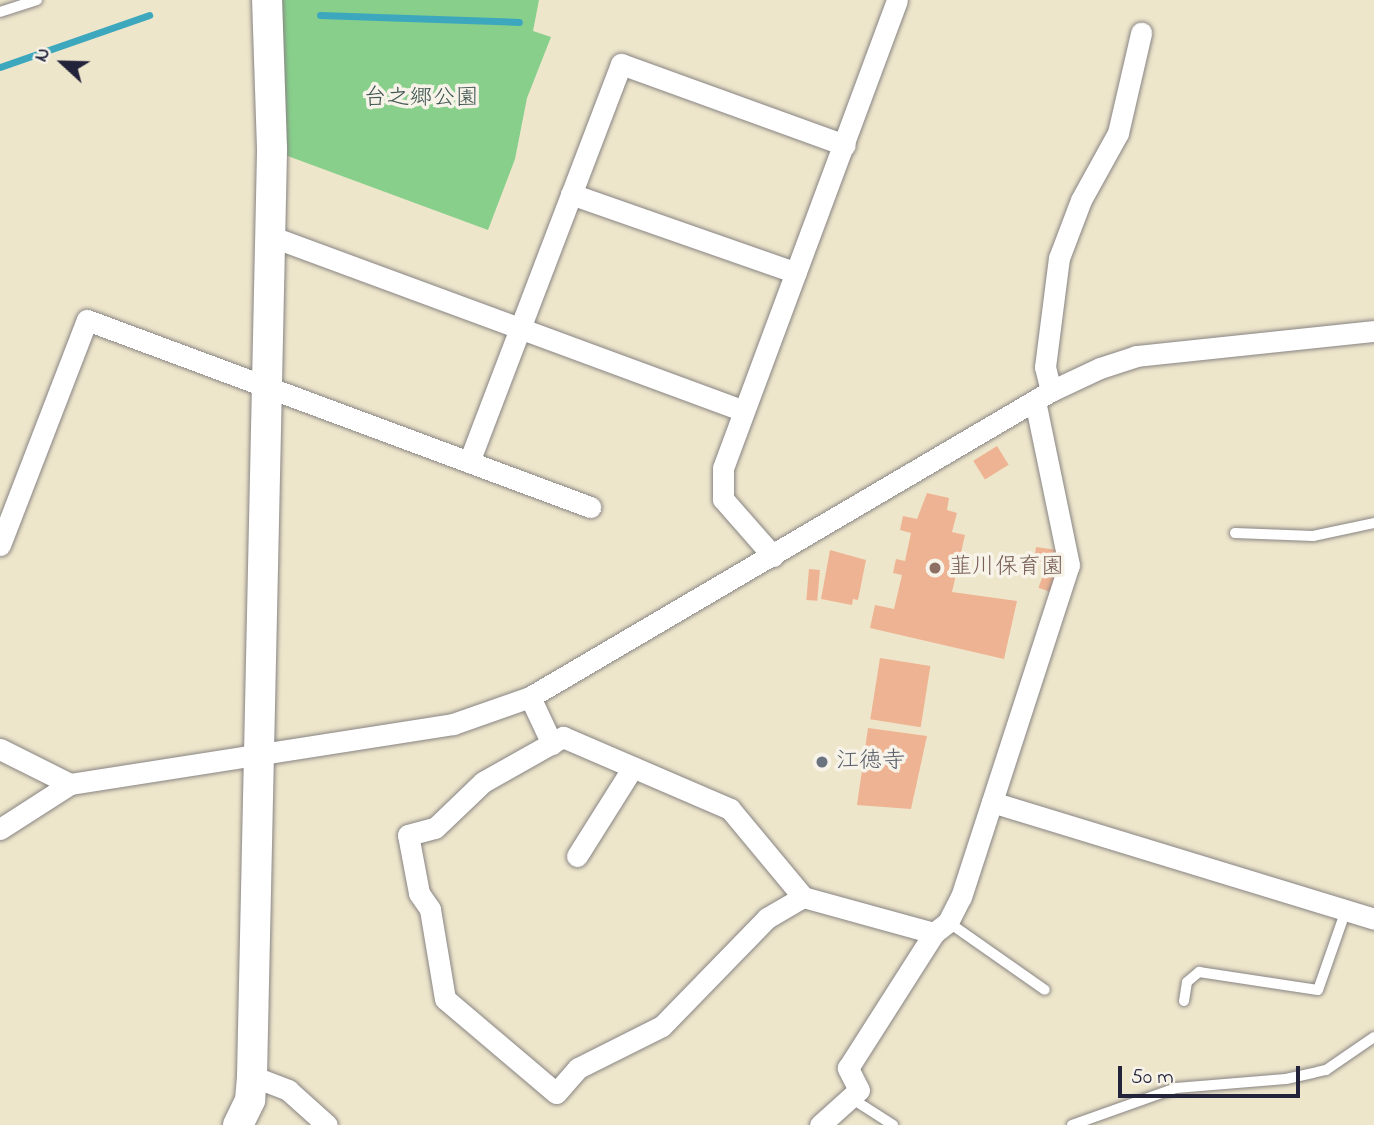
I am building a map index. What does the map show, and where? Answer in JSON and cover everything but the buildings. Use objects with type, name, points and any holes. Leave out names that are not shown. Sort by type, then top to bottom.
[{"type":"street","points":[[238,1125],[250,1100],[252,1076],[270,236],[267,0]]},
{"type":"street","points":[[773,556],[723,499],[723,467],[897,0]]},
{"type":"street","points":[[820,1125],[859,1090],[848,1068],[961,897],[1069,565],[1043,396],[1059,258],[1081,201],[1118,133],[1141,33]]},
{"type":"street","points":[[469,462],[621,64],[845,145]]},
{"type":"street","points":[[571,194],[796,273]]},
{"type":"street","points":[[270,236],[521,326],[744,411]]},
{"type":"street","points":[[0,545],[86,320],[590,507]]},
{"type":"street","points":[[0,829],[69,784],[259,752],[453,724],[530,697],[1043,396],[1136,356],[1374,331]]},
{"type":"street","points":[[530,697],[552,744]]},
{"type":"street","points":[[803,897],[767,918],[662,1026],[578,1068],[556,1093],[445,999],[430,909],[419,893],[408,835],[435,828],[483,782],[563,737],[730,809],[803,897],[941,927]]},
{"type":"street","points":[[0,749],[69,784]]},
{"type":"street","points":[[577,856],[633,768]]},
{"type":"street","points":[[992,802],[1374,919]]},
{"type":"street","points":[[252,1076],[288,1090],[327,1125]]},
{"type":"lane","points":[[0,12],[37,0]]},
{"type":"lane","points":[[1235,533],[1313,536],[1374,523]]},
{"type":"lane","points":[[1184,1000],[1187,982],[1199,972],[1318,990],[1346,910]]},
{"type":"lane","points":[[941,927],[1045,990]]},
{"type":"lane","points":[[1072,1125],[1176,1088],[1286,1079],[1326,1070],[1374,1037]]},
{"type":"lane","points":[[851,1098],[892,1125]]},
{"type":"green space","name":"台之郷公園","points":[[281,0],[539,0],[533,31],[551,37],[527,98],[515,159],[488,230],[285,155]]},
{"type":"waterway","points":[[0,67],[149,15]]},
{"type":"waterway","points":[[320,15],[519,22]]},
{"type":"place","name":"韮川保育園","points":[[935,568]]},
{"type":"place","name":"江徳寺","points":[[822,762]]}]
